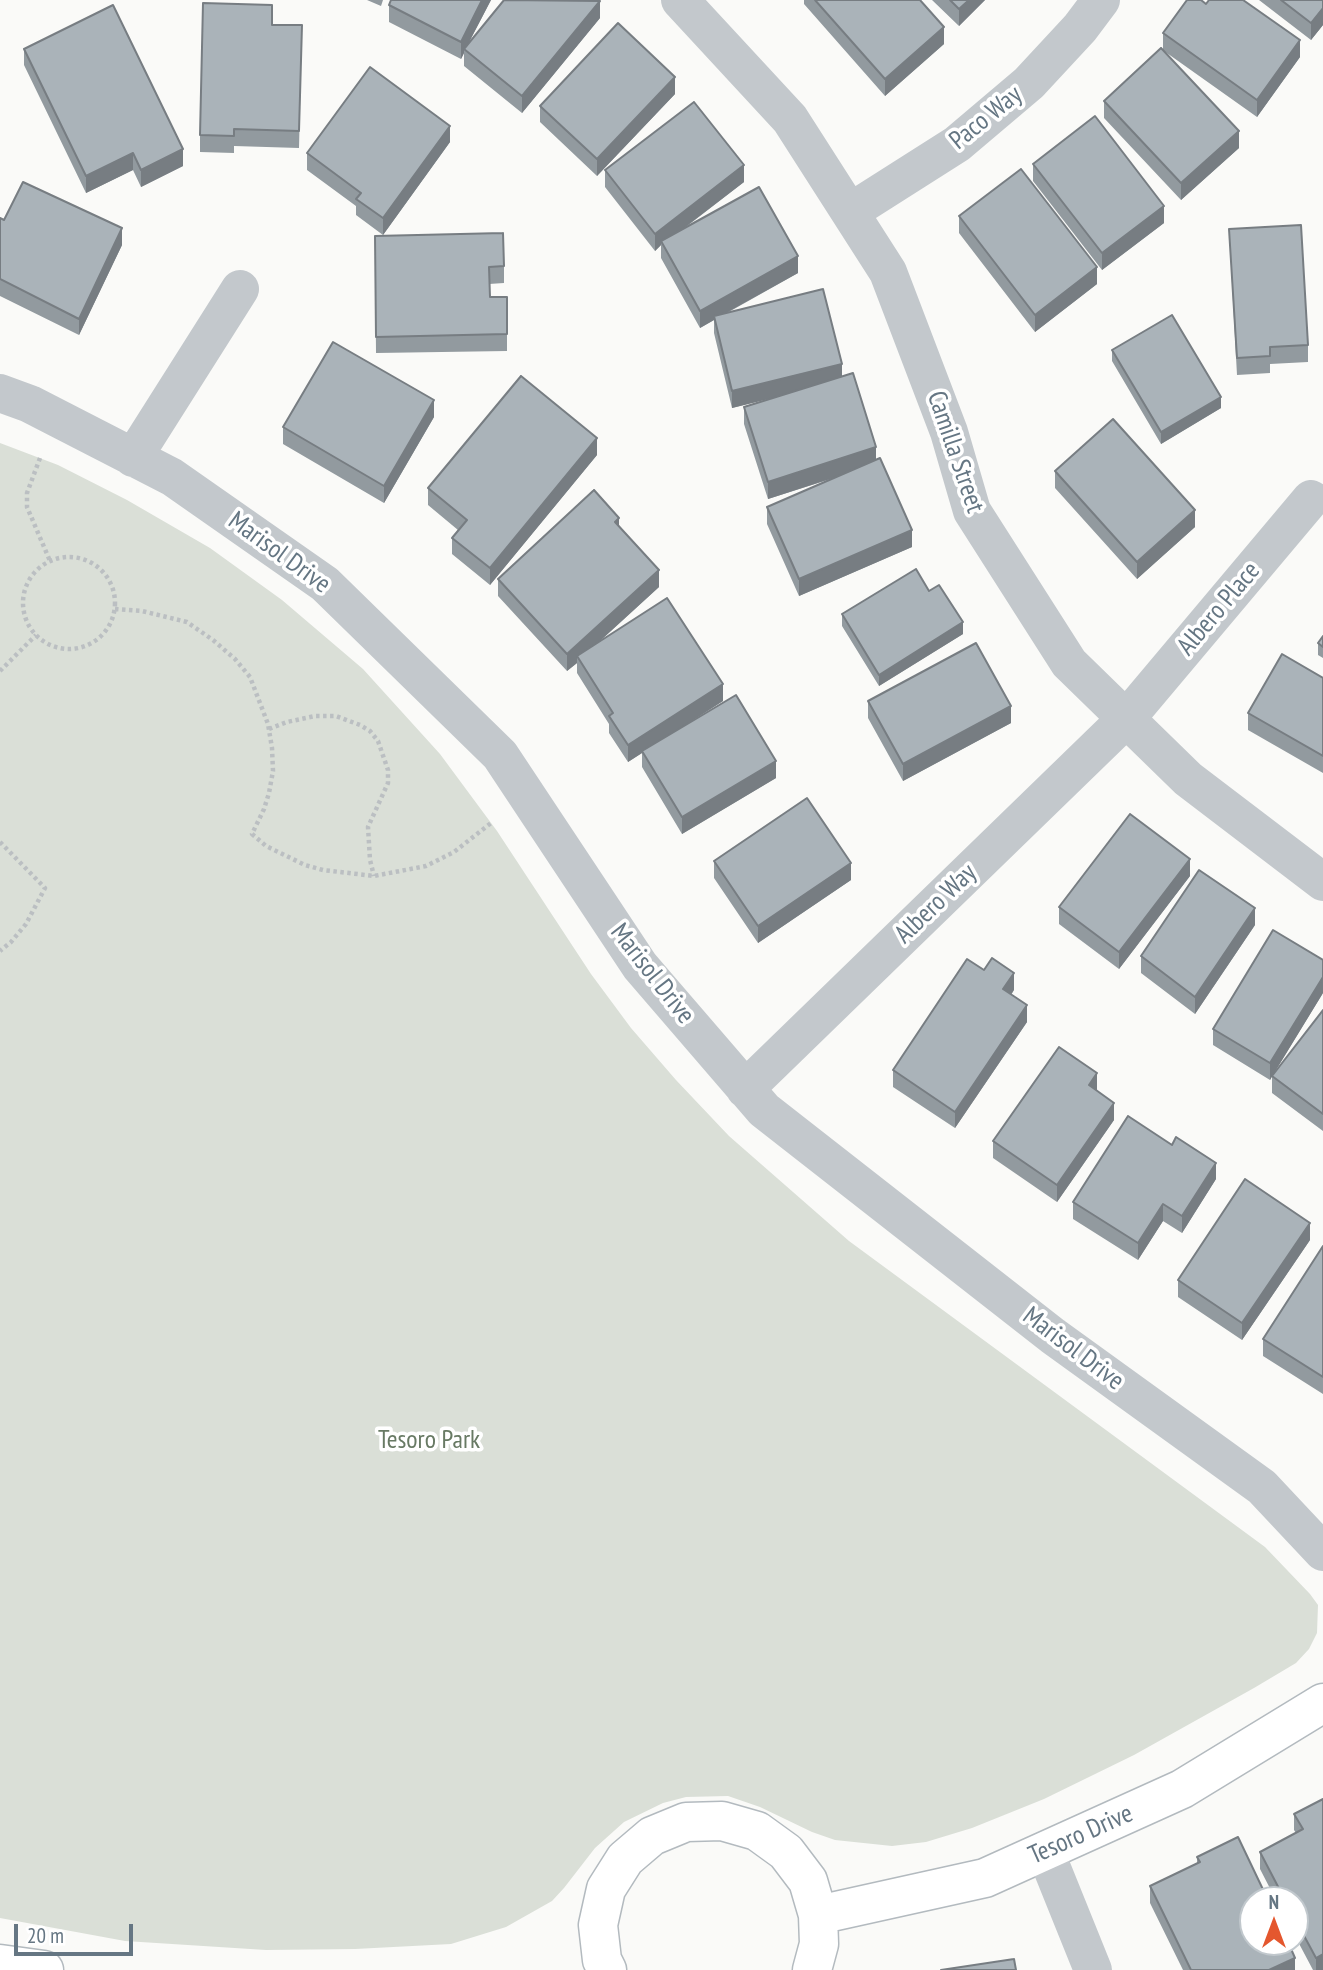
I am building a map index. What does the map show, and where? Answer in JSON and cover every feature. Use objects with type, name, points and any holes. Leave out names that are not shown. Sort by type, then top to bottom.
[{"type":"street","name":"Camilla Street","points":[[680,0],[790,119],[888,272],[949,432],[972,511],[1069,663],[1188,779],[1323,882]]},
{"type":"street","name":"Paco Way","points":[[850,212],[957,144],[1029,83],[1080,28],[1101,0]]},
{"type":"street","points":[[133,458],[240,289]]},
{"type":"street","name":"Marisol Drive","points":[[0,393],[30,404],[172,477],[325,584],[500,755],[640,967],[764,1110],[1053,1336],[1262,1487],[1323,1552]]},
{"type":"street","name":"Albero Place","points":[[1126,719],[1311,499]]},
{"type":"street","name":"Albero Way","points":[[745,1089],[1126,719]]},
{"type":"street","name":"Tesoro Drive","points":[[818,1915],[985,1878],[1182,1789],[1323,1703]]},
{"type":"street","points":[[596,1967],[598,1925],[606,1889],[625,1859],[652,1836],[686,1822],[722,1821],[757,1831],[786,1852],[808,1881],[818,1915],[819,1944],[813,1970]]},
{"type":"street","points":[[1045,1851],[1093,1970]]},
{"type":"street","points":[[0,1964],[44,1970]]},
{"type":"path","points":[[40,458],[27,493],[27,507],[50,561]]},
{"type":"path","points":[[66,557],[81,558],[95,564],[106,575],[113,588],[115,609],[106,631],[95,641],[66,649],[51,645],[36,635],[29,625],[24,611],[28,582],[50,561],[66,557]]},
{"type":"path","points":[[115,609],[142,611],[187,622],[235,659],[250,677],[269,729],[273,771],[264,809],[252,834],[266,846],[305,865],[345,874],[374,876],[426,866],[454,852],[491,823]]},
{"type":"path","points":[[0,671],[36,635]]},
{"type":"path","points":[[269,729],[315,716],[337,716],[370,731],[377,741],[387,770],[387,783],[368,827],[374,876]]},
{"type":"path","points":[[0,842],[45,888],[26,924],[12,942],[0,951]]},
{"type":"green space","name":"Tesoro Park","points":[[0,443],[58,465],[127,500],[210,548],[282,600],[363,669],[440,754],[497,831],[591,974],[631,1028],[729,1136],[849,1241],[1265,1547],[1310,1594],[1318,1605],[1317,1633],[1309,1649],[1296,1663],[1134,1755],[1044,1799],[972,1828],[926,1842],[892,1846],[835,1840],[728,1796],[686,1797],[663,1803],[624,1822],[595,1848],[552,1901],[506,1927],[451,1944],[266,1950],[125,1941],[0,1918]]},
{"type":"building","points":[[391,0],[482,0],[461,42],[389,5]]},
{"type":"building","points":[[504,0],[600,1],[522,96],[464,49]]},
{"type":"building","points":[[815,0],[920,0],[944,27],[885,79]]},
{"type":"building","points":[[950,0],[969,0],[959,9]]},
{"type":"building","points":[[1187,0],[1201,0],[1206,4],[1209,0],[1243,0],[1300,40],[1257,100],[1163,33]]},
{"type":"building","points":[[1281,0],[1323,0],[1323,8],[1311,23]]},
{"type":"building","points":[[203,3],[272,5],[272,25],[302,25],[299,131],[234,129],[234,136],[200,135]]},
{"type":"building","points":[[113,5],[183,149],[141,170],[133,153],[86,176],[24,49]]},
{"type":"building","points":[[618,23],[675,77],[597,159],[540,106]]},
{"type":"building","points":[[1161,48],[1239,131],[1181,183],[1104,101]]},
{"type":"building","points":[[370,67],[450,126],[383,218],[356,199],[361,193],[307,153]]},
{"type":"building","points":[[694,102],[744,165],[655,234],[605,170]]},
{"type":"building","points":[[1095,116],[1164,206],[1102,253],[1033,164]]},
{"type":"building","points":[[1021,169],[1097,267],[1035,315],[959,216]]},
{"type":"building","points":[[23,182],[122,228],[79,319],[0,279],[0,218],[4,220]]},
{"type":"building","points":[[759,187],[798,256],[700,311],[661,241]]},
{"type":"building","points":[[1301,225],[1308,345],[1270,347],[1270,356],[1237,358],[1229,229]]},
{"type":"building","points":[[503,233],[504,266],[489,267],[490,297],[507,297],[507,334],[376,337],[375,236]]},
{"type":"building","points":[[823,289],[842,364],[732,391],[714,316]]},
{"type":"building","points":[[1172,315],[1221,397],[1161,432],[1112,350]]},
{"type":"building","points":[[333,342],[434,400],[384,486],[283,427]]},
{"type":"building","points":[[853,373],[876,447],[768,482],[744,407]]},
{"type":"building","points":[[521,376],[597,438],[490,568],[452,538],[467,520],[428,488]]},
{"type":"building","points":[[1113,419],[1195,510],[1137,562],[1055,471]]},
{"type":"building","points":[[880,458],[912,530],[799,579],[767,507]]},
{"type":"building","points":[[594,490],[619,518],[615,522],[659,570],[567,654],[498,579]]},
{"type":"building","points":[[916,569],[929,591],[939,585],[963,622],[879,675],[842,614]]},
{"type":"building","points":[[667,598],[723,684],[628,745],[609,716],[613,713],[577,656]]},
{"type":"building","points":[[976,643],[1011,706],[903,764],[868,701]]},
{"type":"building","points":[[1282,654],[1323,678],[1323,756],[1248,713]]},
{"type":"building","points":[[736,695],[776,761],[682,817],[642,751]]},
{"type":"building","points":[[807,798],[851,863],[758,926],[714,861]]},
{"type":"building","points":[[1130,814],[1190,859],[1119,952],[1059,907]]},
{"type":"building","points":[[1199,870],[1255,908],[1195,997],[1141,956]]},
{"type":"building","points":[[1273,930],[1323,960],[1323,977],[1270,1063],[1213,1029]]},
{"type":"building","points":[[992,958],[1014,973],[1003,989],[1027,1005],[955,1112],[893,1070],[967,959],[984,970]]},
{"type":"building","points":[[1323,1010],[1323,1114],[1272,1076]]},
{"type":"building","points":[[1059,1047],[1097,1073],[1089,1085],[1114,1103],[1057,1185],[993,1141]]},
{"type":"building","points":[[1128,1116],[1172,1145],[1176,1137],[1216,1163],[1182,1216],[1163,1204],[1138,1243],[1073,1202]]},
{"type":"building","points":[[1245,1179],[1310,1223],[1242,1323],[1178,1280]]},
{"type":"building","points":[[1323,1246],[1323,1377],[1263,1339]]},
{"type":"building","points":[[1323,1799],[1323,1954],[1316,1958],[1309,1945],[1309,1886],[1278,1886],[1260,1852],[1303,1829],[1294,1814]]},
{"type":"building","points":[[1238,1837],[1261,1886],[1239,1886],[1239,1956],[1295,1958],[1269,1970],[1191,1970],[1150,1886],[1200,1862],[1197,1857]]},
{"type":"building","points":[[1014,1959],[1016,1970],[941,1970]]}]
